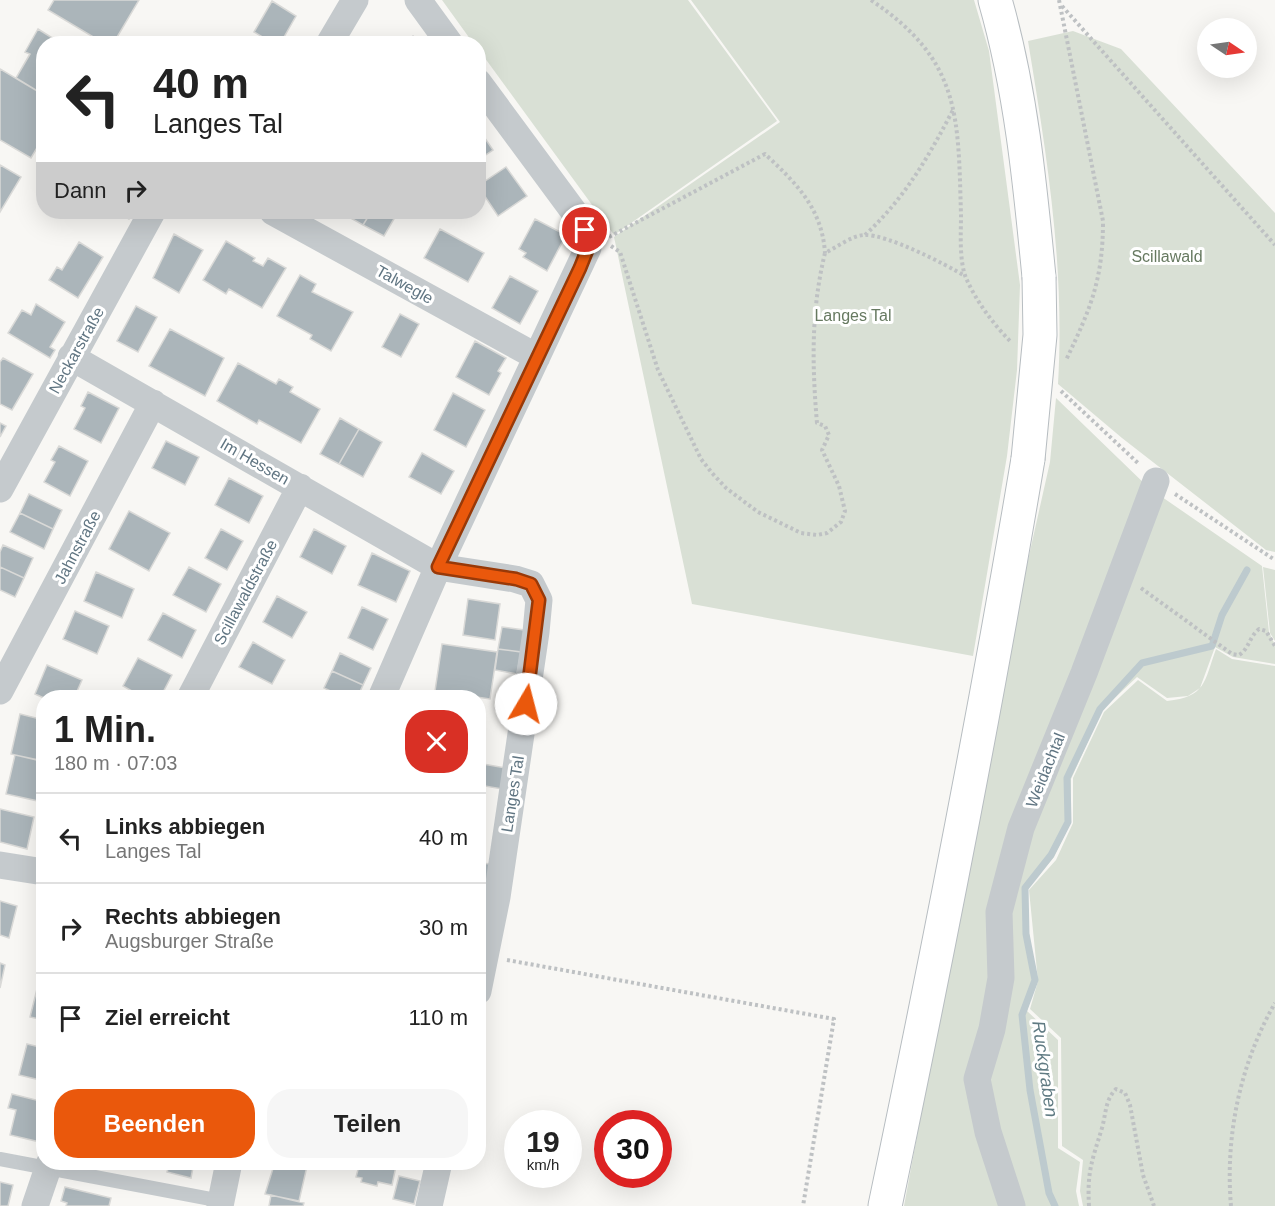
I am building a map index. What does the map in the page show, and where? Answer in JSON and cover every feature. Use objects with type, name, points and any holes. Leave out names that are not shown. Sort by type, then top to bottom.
[{"type":"main road","points":[[885,1206],[955,867],[995,656],[1028,459],[1040,334],[1039,277],[1030,183],[1009,48],[995,0]]},
{"type":"street","points":[[333,36],[355,0]]},
{"type":"street","points":[[418,0],[444,36]]},
{"type":"street","points":[[384,690],[438,567],[588,248],[585,230],[486,93]]},
{"type":"street","name":"Neckarstraße","points":[[0,489],[149,219]]},
{"type":"street","name":"Talwegle","points":[[286,219],[537,357]]},
{"type":"street","name":"Im Hessen","points":[[71,357],[438,567]]},
{"type":"street","name":"Jahnstraße","points":[[0,691],[153,403]]},
{"type":"street","name":"Weidachtal","points":[[1012,1206],[988,1132],[977,1079],[992,1029],[1001,978],[999,912],[1021,828],[1084,673],[1156,481]]},
{"type":"street","name":"Scillawaldstraße","points":[[194,690],[300,487]]},
{"type":"street","name":"Langes Tal","points":[[438,567],[516,579],[531,584],[539,600],[521,738],[486,956]]},
{"type":"street","points":[[0,865],[36,871]]},
{"type":"street","points":[[34,1206],[47,1170]]},
{"type":"street","points":[[220,1203],[227,1170]]},
{"type":"street","points":[[429,1206],[437,1170]]},
{"type":"lane","points":[[0,1159],[36,1163]]},
{"type":"lane","points":[[72,1170],[220,1203]]},
{"type":"path","points":[[871,0],[899,19],[919,39],[945,80],[954,107],[966,276],[978,299],[1016,346]]},
{"type":"path","points":[[1060,2],[1275,245]]},
{"type":"path","points":[[1060,2],[1103,221],[1103,257],[1096,291],[1064,364]]},
{"type":"path","points":[[825,253],[824,238],[801,188],[765,154],[603,240],[620,252],[658,370],[681,412],[701,459],[726,488],[743,501],[782,525],[809,535],[827,533],[836,528],[845,510],[839,486],[822,450],[829,435],[825,426],[817,423],[812,353],[817,288],[825,253],[847,241],[865,235],[895,205],[912,183],[954,107]]},
{"type":"path","points":[[865,235],[920,253],[966,276]]},
{"type":"path","points":[[1054,385],[1156,481],[1275,560]]},
{"type":"path","points":[[1121,573],[1232,654],[1239,656],[1246,651],[1251,635],[1258,629],[1266,631],[1275,646]]},
{"type":"path","points":[[486,956],[834,1019],[803,1206]]},
{"type":"path","points":[[1231,1206],[1228,1170],[1234,1118],[1259,1034],[1275,1003]]},
{"type":"path","points":[[1089,1206],[1089,1162],[1102,1128],[1109,1096],[1116,1089],[1125,1094],[1130,1104],[1143,1175],[1154,1206]]},
{"type":"green space","points":[[442,0],[688,0],[777,121],[614,235],[486,60],[486,36],[468,36]]},
{"type":"green space","points":[[691,0],[974,0],[989,51],[1020,285],[1017,370],[1007,456],[973,656],[692,604],[614,237],[780,122]]},
{"type":"green space","name":"Scillawald","points":[[1073,31],[1121,49],[1275,213],[1275,552],[1266,550],[1122,438],[1058,384],[1060,340],[1057,254],[1048,169],[1028,41]]},
{"type":"green space","points":[[1056,398],[1149,488],[1262,566],[1269,632],[1275,645],[1275,664],[1233,657],[1215,647],[1200,688],[1188,696],[1167,698],[1137,677],[1102,710],[1071,779],[1071,822],[1054,857],[1027,889],[1029,933],[1036,980],[1027,1011],[1058,1040],[1058,1148],[1080,1162],[1076,1191],[1079,1206],[904,1206],[1006,658],[1050,462]]},
{"type":"green space","points":[[1263,567],[1275,570],[1275,641],[1270,633]]},
{"type":"green space","points":[[1216,649],[1232,659],[1275,666],[1275,1206],[1083,1206],[1080,1191],[1083,1160],[1062,1146],[1061,1038],[1030,1009],[1038,981],[1029,890],[1056,860],[1073,823],[1073,778],[1104,712],[1138,680],[1167,701],[1189,696],[1202,686]]},
{"type":"building","points":[[54,0],[139,0],[118,36],[92,36],[48,10]]},
{"type":"building","points":[[272,1],[296,16],[285,36],[261,36],[254,32]]},
{"type":"building","points":[[38,29],[49,36],[36,36],[36,90],[16,78],[30,54],[25,52]]},
{"type":"building","points":[[0,69],[36,90],[36,150],[31,158],[0,140]]},
{"type":"building","points":[[486,140],[493,150],[486,155]]},
{"type":"building","points":[[0,165],[21,177],[0,212]]},
{"type":"building","points":[[506,167],[527,196],[498,216],[486,198],[486,181]]},
{"type":"building","points":[[352,219],[367,219],[363,225]]},
{"type":"building","points":[[367,219],[394,219],[384,236],[363,225]]},
{"type":"building","points":[[535,219],[566,235],[547,271],[523,257],[526,253],[519,249]]},
{"type":"building","points":[[440,229],[484,253],[468,282],[424,258]]},
{"type":"building","points":[[174,234],[203,250],[179,293],[153,278]]},
{"type":"building","points":[[226,241],[255,258],[253,261],[263,266],[268,258],[286,268],[262,308],[229,289],[226,294],[203,280]]},
{"type":"building","points":[[79,242],[103,257],[78,298],[49,280],[57,267],[62,270]]},
{"type":"building","points":[[300,275],[316,284],[312,292],[353,312],[331,351],[310,339],[312,335],[277,316]]},
{"type":"building","points":[[510,276],[538,291],[520,324],[492,308]]},
{"type":"building","points":[[36,304],[65,322],[50,347],[55,350],[50,358],[8,333],[22,310],[31,315]]},
{"type":"building","points":[[136,306],[157,317],[138,352],[117,341]]},
{"type":"building","points":[[400,314],[419,324],[401,357],[382,347]]},
{"type":"building","points":[[170,329],[224,358],[205,396],[149,366]]},
{"type":"building","points":[[475,341],[506,358],[498,371],[501,373],[489,395],[456,377]]},
{"type":"building","points":[[3,358],[33,374],[12,410],[0,404],[0,362]]},
{"type":"building","points":[[238,363],[276,384],[279,379],[293,387],[290,392],[320,409],[301,443],[259,420],[257,424],[217,401]]},
{"type":"building","points":[[88,392],[119,408],[101,443],[74,429],[85,408],[81,406]]},
{"type":"building","points":[[453,393],[485,410],[466,447],[434,430]]},
{"type":"building","points":[[340,418],[359,429],[339,464],[320,454]]},
{"type":"building","points":[[0,423],[6,426],[0,437]]},
{"type":"building","points":[[359,429],[382,442],[363,477],[339,464]]},
{"type":"building","points":[[166,441],[199,457],[185,485],[152,468]]},
{"type":"building","points":[[59,446],[88,461],[70,496],[44,482],[55,462],[51,460]]},
{"type":"building","points":[[422,453],[454,471],[441,494],[409,477]]},
{"type":"building","points":[[229,478],[263,496],[249,523],[215,505]]},
{"type":"building","points":[[29,494],[62,510],[53,529],[20,513]]},
{"type":"building","points":[[129,511],[170,533],[149,571],[109,549]]},
{"type":"building","points":[[20,513],[53,529],[44,549],[10,532]]},
{"type":"building","points":[[221,529],[243,541],[227,570],[205,558]]},
{"type":"building","points":[[314,529],[346,546],[332,574],[300,557]]},
{"type":"building","points":[[3,545],[33,558],[24,578],[0,567],[0,552]]},
{"type":"building","points":[[372,553],[410,571],[396,602],[358,585]]},
{"type":"building","points":[[0,567],[24,578],[15,597],[0,590]]},
{"type":"building","points":[[189,567],[221,584],[206,612],[173,595]]},
{"type":"building","points":[[96,572],[134,589],[122,618],[84,601]]},
{"type":"building","points":[[277,596],[307,612],[292,638],[263,622]]},
{"type":"building","points":[[468,599],[500,604],[495,640],[463,635]]},
{"type":"building","points":[[362,607],[388,619],[373,650],[348,638]]},
{"type":"building","points":[[75,611],[109,626],[97,654],[63,639]]},
{"type":"building","points":[[163,613],[196,630],[182,658],[148,640]]},
{"type":"building","points":[[502,627],[524,630],[521,652],[498,649]]},
{"type":"building","points":[[253,642],[285,660],[272,684],[239,667]]},
{"type":"building","points":[[442,644],[497,652],[490,699],[486,698],[486,690],[435,690]]},
{"type":"building","points":[[498,649],[521,652],[517,674],[495,670]]},
{"type":"building","points":[[340,653],[371,668],[363,685],[332,671]]},
{"type":"building","points":[[138,658],[172,675],[164,690],[130,690],[123,686]]},
{"type":"building","points":[[47,665],[82,680],[78,690],[37,690]]},
{"type":"building","points":[[332,671],[363,685],[361,690],[324,688]]},
{"type":"building","points":[[20,714],[36,718],[36,760],[11,754]]},
{"type":"building","points":[[15,755],[36,759],[36,801],[6,794]]},
{"type":"building","points":[[486,765],[506,768],[502,789],[486,786]]},
{"type":"building","points":[[0,809],[34,817],[27,849],[0,842]]},
{"type":"building","points":[[486,864],[492,864],[489,886],[486,886]]},
{"type":"building","points":[[486,886],[489,886],[486,907]]},
{"type":"building","points":[[0,901],[17,906],[9,938],[0,935]]},
{"type":"building","points":[[0,963],[5,965],[0,988]]},
{"type":"building","points":[[36,993],[36,1018],[30,1017]]},
{"type":"building","points":[[27,1044],[36,1046],[36,1079],[19,1075]]},
{"type":"building","points":[[12,1094],[36,1100],[36,1141],[10,1135],[16,1110],[8,1108]]},
{"type":"building","points":[[168,1170],[192,1170],[191,1178],[167,1172]]},
{"type":"building","points":[[272,1170],[306,1170],[299,1201],[265,1194]]},
{"type":"building","points":[[358,1170],[395,1170],[392,1185],[378,1182],[377,1186],[361,1182],[362,1178],[356,1177]]},
{"type":"building","points":[[399,1176],[420,1181],[414,1204],[393,1199]]},
{"type":"building","points":[[0,1182],[13,1185],[8,1206],[0,1206]]},
{"type":"building","points":[[65,1187],[111,1198],[109,1206],[66,1206],[67,1203],[61,1201]]},
{"type":"building","points":[[271,1195],[304,1203],[303,1206],[269,1206]]},
{"type":"waterway","name":"Ruckgraben","points":[[1055,1206],[1049,1193],[1030,1090],[1022,1015],[1035,980],[1026,934],[1025,888],[1051,855],[1068,822],[1067,778],[1100,709],[1142,663],[1212,646],[1222,615],[1247,570]]},
{"type":"route","points":[[526,704],[539,600],[531,584],[516,579],[438,567],[580,268],[588,248],[585,230]]}]
